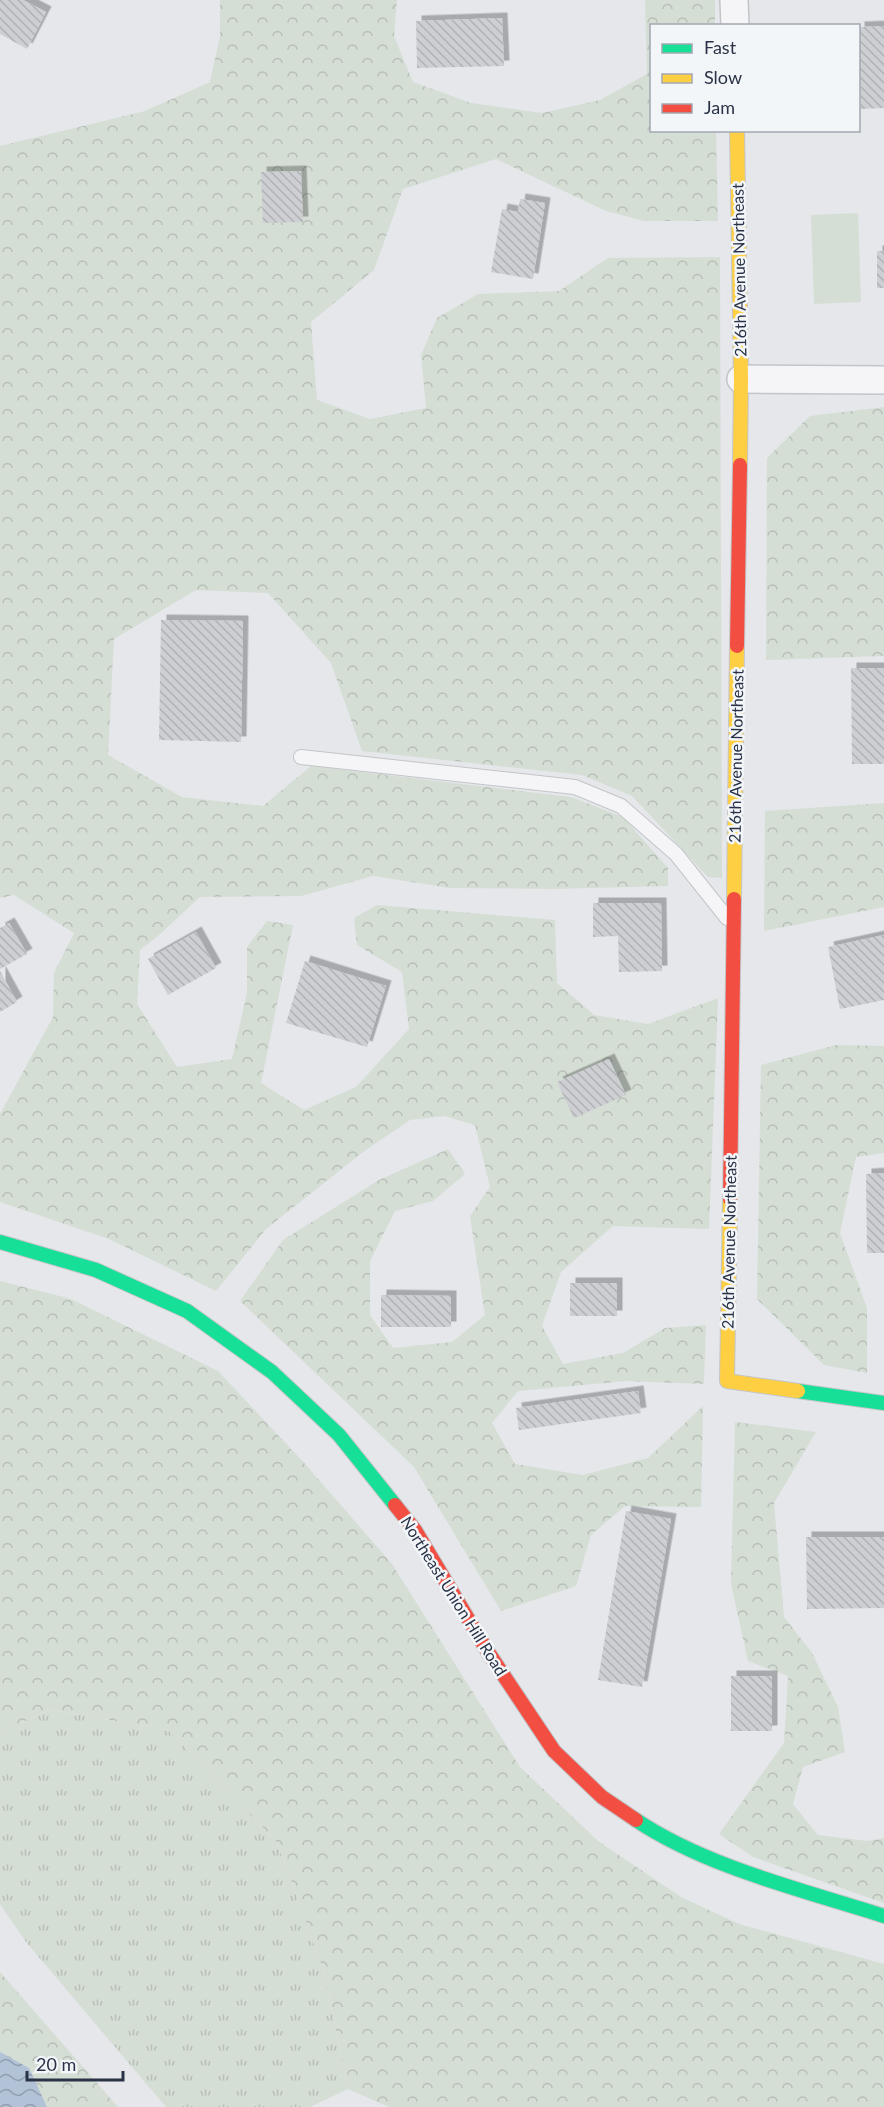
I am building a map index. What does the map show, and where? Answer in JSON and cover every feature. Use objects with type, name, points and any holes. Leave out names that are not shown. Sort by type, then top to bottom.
[{"type":"street","points":[[734,0],[735,24]]},
{"type":"street","name":"216th Avenue Northeast","points":[[737,132],[741,379],[727,1381],[884,1403]]},
{"type":"street","points":[[741,379],[884,380]]},
{"type":"street","name":"Northeast Union Hill Road","points":[[0,1242],[96,1270],[187,1311],[272,1372],[339,1435],[415,1530],[488,1652],[554,1751],[602,1797],[656,1833],[742,1871],[884,1916]]},
{"type":"lane","points":[[301,757],[575,787],[621,806],[676,854],[734,926]]},
{"type":"green space","points":[[220,0],[397,0],[394,36],[413,82],[471,103],[542,113],[600,100],[647,74],[645,0],[715,0],[715,24],[650,24],[650,132],[716,132],[718,221],[644,221],[606,211],[496,159],[403,189],[374,270],[311,322],[317,400],[370,419],[426,408],[421,355],[437,318],[478,294],[559,291],[608,258],[720,257],[722,878],[708,877],[632,796],[582,775],[362,751],[331,663],[268,593],[196,590],[114,639],[108,755],[182,797],[263,806],[311,766],[571,797],[623,817],[668,868],[668,886],[553,889],[450,888],[373,876],[301,896],[200,897],[140,950],[137,1004],[177,1067],[232,1059],[247,993],[247,947],[267,921],[293,925],[261,1083],[304,1110],[356,1087],[409,1029],[402,972],[357,945],[354,918],[377,905],[555,920],[557,983],[594,1015],[648,1024],[718,998],[709,1229],[613,1226],[561,1272],[542,1326],[563,1364],[623,1353],[665,1328],[706,1325],[704,1384],[626,1381],[518,1391],[492,1423],[515,1464],[583,1475],[648,1458],[703,1406],[701,1507],[625,1506],[591,1535],[576,1586],[501,1611],[414,1467],[240,1301],[283,1240],[379,1180],[448,1149],[465,1174],[433,1201],[395,1211],[370,1261],[370,1315],[393,1348],[452,1342],[485,1315],[470,1216],[490,1187],[475,1125],[444,1116],[410,1120],[363,1152],[266,1229],[216,1291],[109,1239],[0,1202],[0,1114],[53,1017],[54,973],[74,933],[14,895],[0,898],[0,146],[145,111],[210,82],[220,36]]},
{"type":"green space","points":[[858,213],[861,302],[814,304],[811,215]]},
{"type":"green space","points":[[884,407],[884,656],[766,660],[767,458],[810,416]]},
{"type":"green space","points":[[884,803],[884,907],[764,931],[765,811]]},
{"type":"green space","points":[[836,1045],[884,1046],[884,1153],[856,1157],[840,1233],[867,1308],[867,1373],[824,1365],[757,1299],[761,1065]]},
{"type":"green space","points":[[0,1281],[71,1299],[218,1371],[306,1465],[392,1564],[520,1767],[598,1841],[681,1897],[739,1924],[884,1964],[884,2107],[389,2107],[348,2089],[324,1972],[277,1842],[168,1730],[51,1710],[0,1732]]},
{"type":"green space","points":[[735,1422],[816,1432],[774,1503],[784,1617],[812,1653],[838,1707],[845,1752],[803,1767],[793,1804],[818,1835],[867,1841],[884,1838],[884,1903],[753,1857],[719,1834],[784,1743],[788,1676],[748,1661],[731,1584]]},
{"type":"green space","points":[[51,1710],[168,1730],[277,1842],[324,1972],[348,2089],[310,2107],[166,2107],[26,1942],[0,1904],[0,1732]]},
{"type":"green space","points":[[0,1972],[118,2107],[0,2107]]},
{"type":"water","points":[[0,2052],[29,2068],[47,2107],[0,2107]]},
{"type":"building","points":[[0,0],[23,0],[46,12],[27,49],[0,34]]},
{"type":"building","points":[[502,18],[504,66],[417,68],[416,21]]},
{"type":"building","points":[[884,26],[884,108],[861,109],[860,27]]},
{"type":"building","points":[[301,171],[303,222],[263,223],[261,172]]},
{"type":"building","points":[[520,199],[545,203],[533,279],[491,272],[502,209],[518,212]]},
{"type":"building","points":[[877,251],[884,251],[884,288],[877,288]]},
{"type":"building","points":[[161,620],[243,621],[241,742],[159,740]]},
{"type":"building","points":[[851,668],[884,668],[884,764],[852,764]]},
{"type":"building","points":[[593,903],[661,903],[662,971],[619,972],[618,936],[593,937]]},
{"type":"building","points":[[9,923],[27,954],[0,969],[0,928]]},
{"type":"building","points":[[196,932],[216,968],[168,995],[148,959]]},
{"type":"building","points":[[884,935],[884,1000],[840,1009],[828,947]]},
{"type":"building","points":[[305,961],[386,986],[367,1047],[286,1023]]},
{"type":"building","points":[[0,971],[17,1002],[0,1012]]},
{"type":"building","points":[[609,1059],[626,1095],[574,1118],[557,1082]]},
{"type":"building","points":[[884,1173],[884,1253],[867,1253],[866,1174]]},
{"type":"building","points":[[570,1283],[617,1283],[617,1316],[570,1316]]},
{"type":"building","points":[[381,1295],[451,1296],[451,1327],[381,1327]]},
{"type":"building","points":[[638,1391],[641,1413],[519,1430],[516,1408]]},
{"type":"building","points":[[626,1511],[671,1519],[642,1687],[598,1680]]},
{"type":"building","points":[[806,1537],[884,1537],[884,1608],[807,1609]]},
{"type":"building","points":[[731,1676],[772,1676],[772,1731],[731,1731]]},
{"type":"traffic: fast","points":[[0,1242],[96,1270],[187,1311],[272,1372],[339,1435],[395,1505]]},
{"type":"traffic: fast","points":[[798,1391],[884,1403]]},
{"type":"traffic: fast","points":[[636,1820],[663,1837],[724,1864],[788,1887],[884,1916]]},
{"type":"traffic: slow","points":[[737,132],[740,465]]},
{"type":"traffic: slow","points":[[734,899],[737,646]]},
{"type":"traffic: slow","points":[[730,1199],[727,1381],[798,1391]]},
{"type":"traffic: jam","points":[[737,646],[740,465]]},
{"type":"traffic: jam","points":[[730,1199],[734,899]]},
{"type":"traffic: jam","points":[[395,1505],[415,1530],[488,1652],[554,1751],[602,1797],[636,1820]]}]
